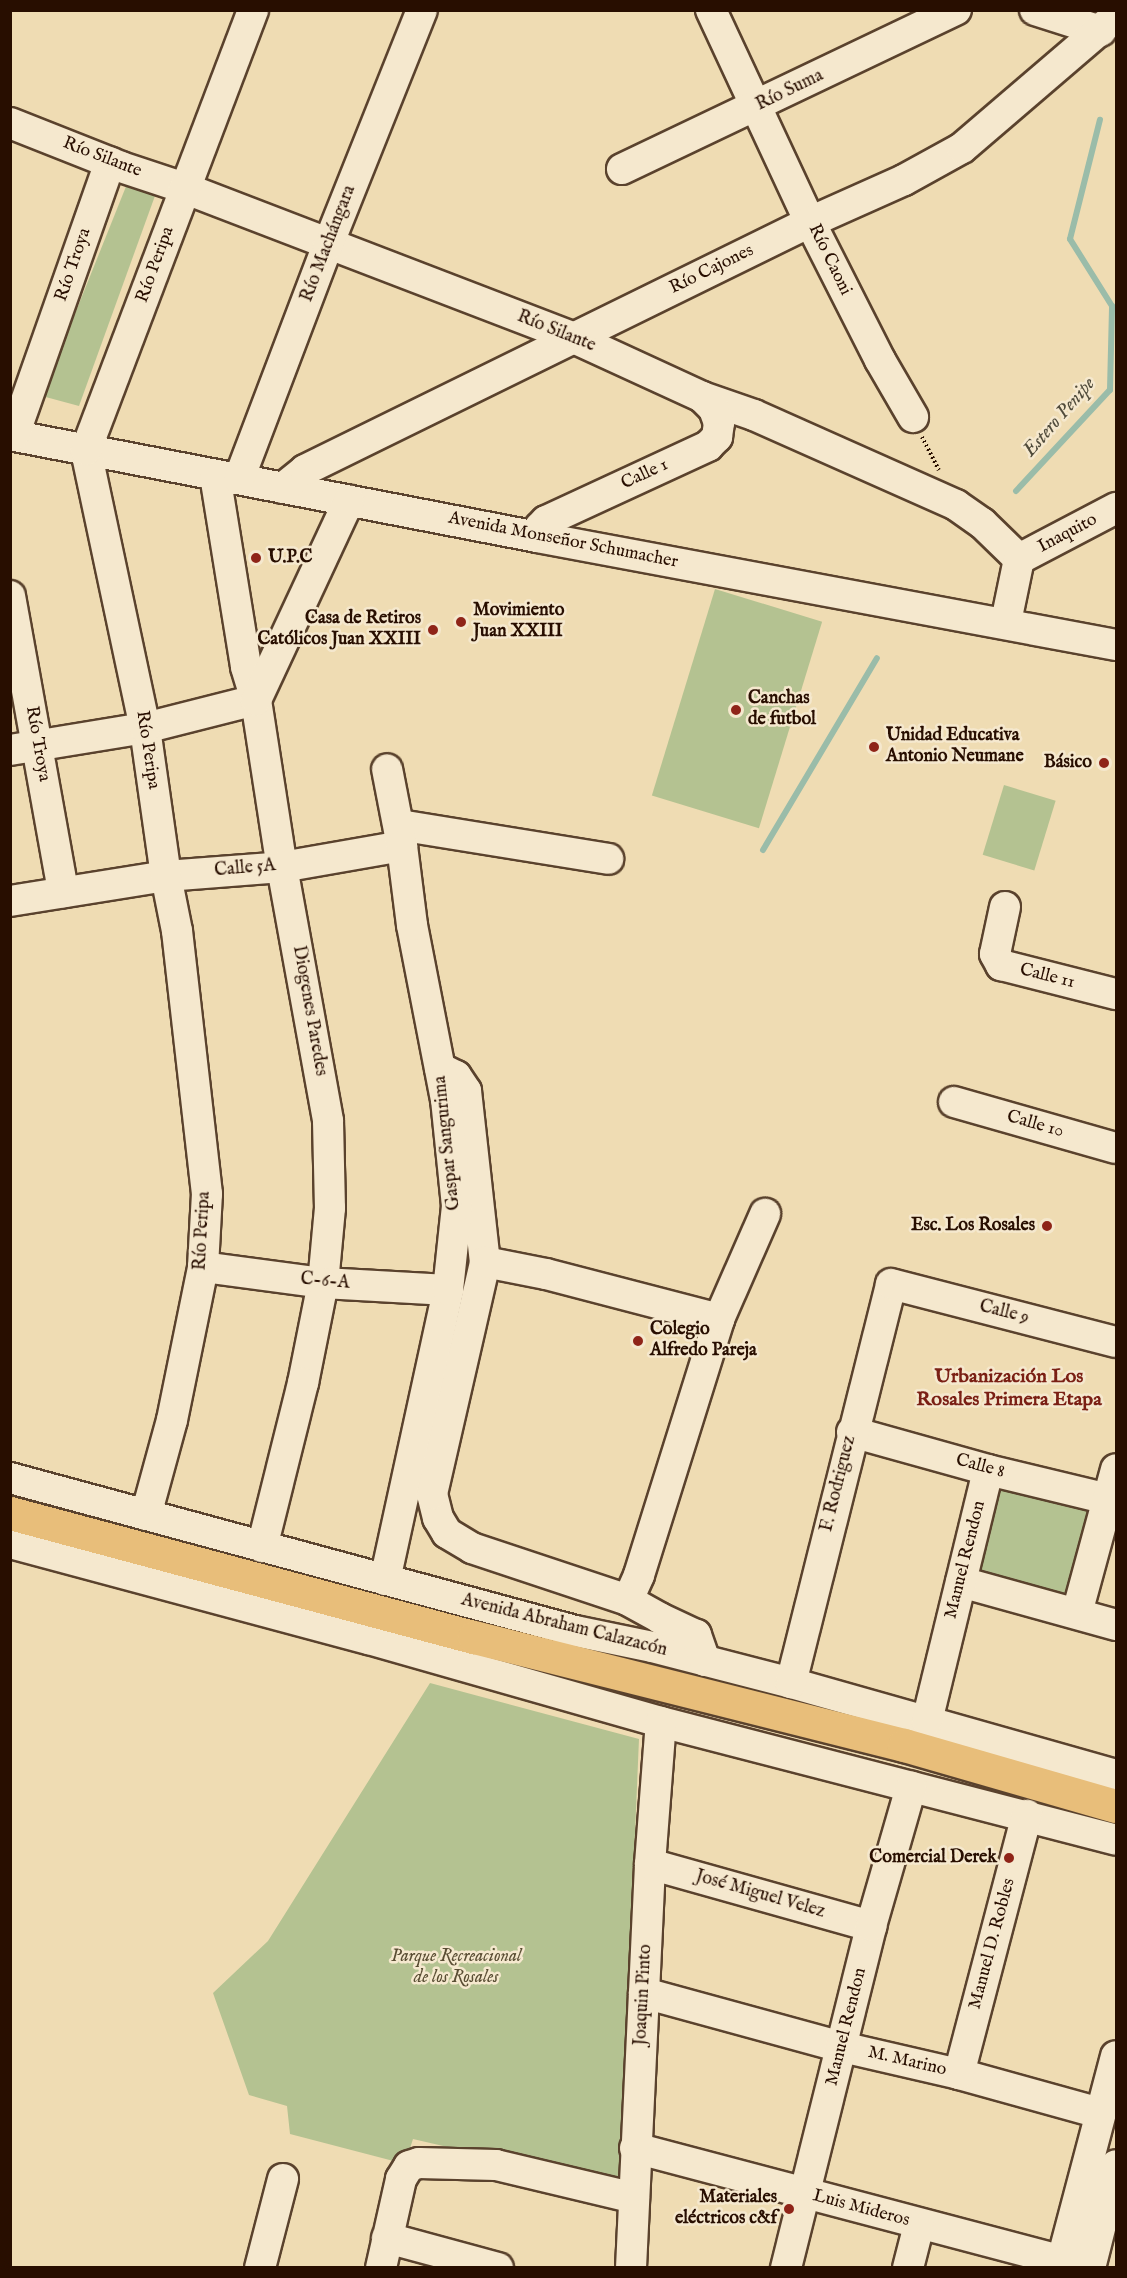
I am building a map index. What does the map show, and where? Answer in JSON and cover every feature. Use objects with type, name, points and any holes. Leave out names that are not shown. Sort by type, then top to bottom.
[{"type":"main road","name":"Avenida Abraham Calazacón","points":[[10,1513],[474,1637],[904,1745],[1116,1806]]},
{"type":"street","name":"Río Peripa","points":[[146,1515],[172,1420],[203,1267],[207,1194],[177,931],[166,876],[145,728],[86,450],[253,10]]},
{"type":"street","name":"Río Machángara","points":[[227,477],[328,245],[422,10]]},
{"type":"street","name":"Río Caoni","points":[[711,10],[810,222],[880,360],[913,417]]},
{"type":"street","name":"Río Suma","points":[[622,169],[757,107],[956,10]]},
{"type":"street","points":[[1035,10],[1109,24]]},
{"type":"street","name":"Río Cajones","points":[[283,488],[305,470],[810,222],[904,180],[962,148],[1109,24]]},
{"type":"street","name":"Río Silante","points":[[10,123],[574,338],[702,397],[754,415],[956,505],[982,524],[1020,560]]},
{"type":"street","name":"Río Troya","points":[[12,435],[110,162]]},
{"type":"street","name":"Calle 1","points":[[537,537],[540,527],[546,521],[708,446],[717,437],[719,423],[714,409],[702,397]]},
{"type":"street","name":"Avenida Monseñor Schumacher","points":[[12,435],[537,537],[1006,622],[1116,645]]},
{"type":"street","name":"Diogenes Paredes","points":[[227,477],[246,667],[256,700],[282,867],[328,1121],[330,1208],[323,1283],[303,1383],[262,1547]]},
{"type":"street","points":[[24,748],[145,728],[256,700],[350,501]]},
{"type":"street","name":"Inaquito","points":[[1020,560],[1116,508]]},
{"type":"street","points":[[1006,622],[1020,560]]},
{"type":"street","name":"Río Troya","points":[[10,596],[24,748],[63,892]]},
{"type":"street","points":[[387,769],[400,836],[608,859]]},
{"type":"street","name":"Calle 5A","points":[[10,901],[166,876],[282,867],[400,836]]},
{"type":"street","name":"Gaspar Sangurima","points":[[385,1580],[448,1290],[457,1206],[440,1068],[412,926],[400,836]]},
{"type":"street","name":"Calle 11","points":[[1005,907],[995,954],[1001,965],[1116,994]]},
{"type":"street","points":[[440,1068],[456,1076],[466,1091],[485,1262],[432,1494],[438,1518],[447,1533],[472,1548],[628,1600],[696,1635],[705,1661]]},
{"type":"street","name":"Calle 10","points":[[954,1102],[1116,1148]]},
{"type":"street","points":[[628,1600],[639,1575],[720,1319],[765,1215]]},
{"type":"street","points":[[485,1262],[546,1274],[720,1319]]},
{"type":"street","name":"C-6-A","points":[[203,1267],[323,1283],[448,1290]]},
{"type":"street","name":"Calle 9","points":[[891,1284],[1116,1342]]},
{"type":"street","name":"F. Rodriguez","points":[[791,1683],[852,1432],[891,1284]]},
{"type":"street","name":"Calle 8","points":[[852,1432],[988,1470],[1108,1499]]},
{"type":"street","points":[[1077,1613],[1116,1468]]},
{"type":"street","name":"Manuel Rendon","points":[[927,1721],[988,1470]]},
{"type":"street","name":"Avenida Abraham Calazacón","points":[[10,1478],[575,1630],[791,1683],[1116,1775]]},
{"type":"street","points":[[10,1543],[369,1639],[661,1722],[1027,1815],[1116,1840]]},
{"type":"street","points":[[961,1582],[1116,1624]]},
{"type":"street","name":"Joaquin Pinto","points":[[631,2268],[650,1864],[661,1722]]},
{"type":"street","name":"Manuel Rendon","points":[[786,2268],[871,1926],[910,1787]]},
{"type":"street","name":"Manuel D. Robles","points":[[959,2074],[1027,1815]]},
{"type":"street","name":"José Miguel Velez","points":[[650,1864],[871,1926]]},
{"type":"street","name":"M. Marino","points":[[644,1992],[842,2047],[959,2074],[1101,2113]]},
{"type":"street","points":[[1075,2266],[1101,2113],[1116,2056]]},
{"type":"street","name":"Luis Mideros","points":[[635,2148],[1075,2266]]},
{"type":"street","points":[[381,2268],[401,2179],[409,2166],[419,2163],[496,2165],[634,2198]]},
{"type":"street","points":[[1075,2266],[1116,2165]]},
{"type":"street","points":[[260,2268],[283,2179]]},
{"type":"street","points":[[908,2268],[919,2225]]},
{"type":"street","points":[[387,2238],[498,2268]]},
{"type":"path","points":[[913,417],[956,505]]},
{"type":"green space","points":[[127,184],[156,193],[79,406],[42,396]]},
{"type":"green space","name":"Canchas de futbol","points":[[715,589],[822,622],[759,828],[652,796]]},
{"type":"green space","points":[[1004,785],[1056,801],[1034,871],[983,855]]},
{"type":"green space","points":[[1001,1482],[1093,1505],[1069,1601],[977,1578]]},
{"type":"green space","name":"Parque Recreacional de los Rosales","points":[[430,1683],[639,1739],[628,1999],[625,2188],[413,2139],[405,2164],[290,2134],[287,2106],[249,2095],[213,1993],[268,1941]]},
{"type":"waterway","name":"Estero Penipe","points":[[1016,491],[1110,390],[1112,306],[1070,239],[1100,120]]},
{"type":"waterway","name":"Estero Penipe","points":[[763,850],[877,658]]},
{"type":"place","name":"U.P.C","points":[[256,558]]},
{"type":"place","name":"Movimiento Juan XXIII","points":[[461,622]]},
{"type":"place","name":"Casa de Retiros Católicos Juan XXIII","points":[[433,630]]},
{"type":"place","name":"Canchas de futbol","points":[[736,710]]},
{"type":"place","name":"Unidad Educativa Antonio Neumane","points":[[874,747]]},
{"type":"place","name":"Básico","points":[[1104,763]]},
{"type":"place","name":"Esc. Los Rosales","points":[[1047,1226]]},
{"type":"place","name":"Colegio Alfredo Pareja","points":[[638,1341]]},
{"type":"place","name":"Comercial Derek","points":[[1009,1858]]},
{"type":"place","name":"Materiales eléctricos c&f","points":[[789,2209]]},
{"type":"district","name":"Urbanización Los Rosales Primera Etapa","points":[[1009,1388]]}]
